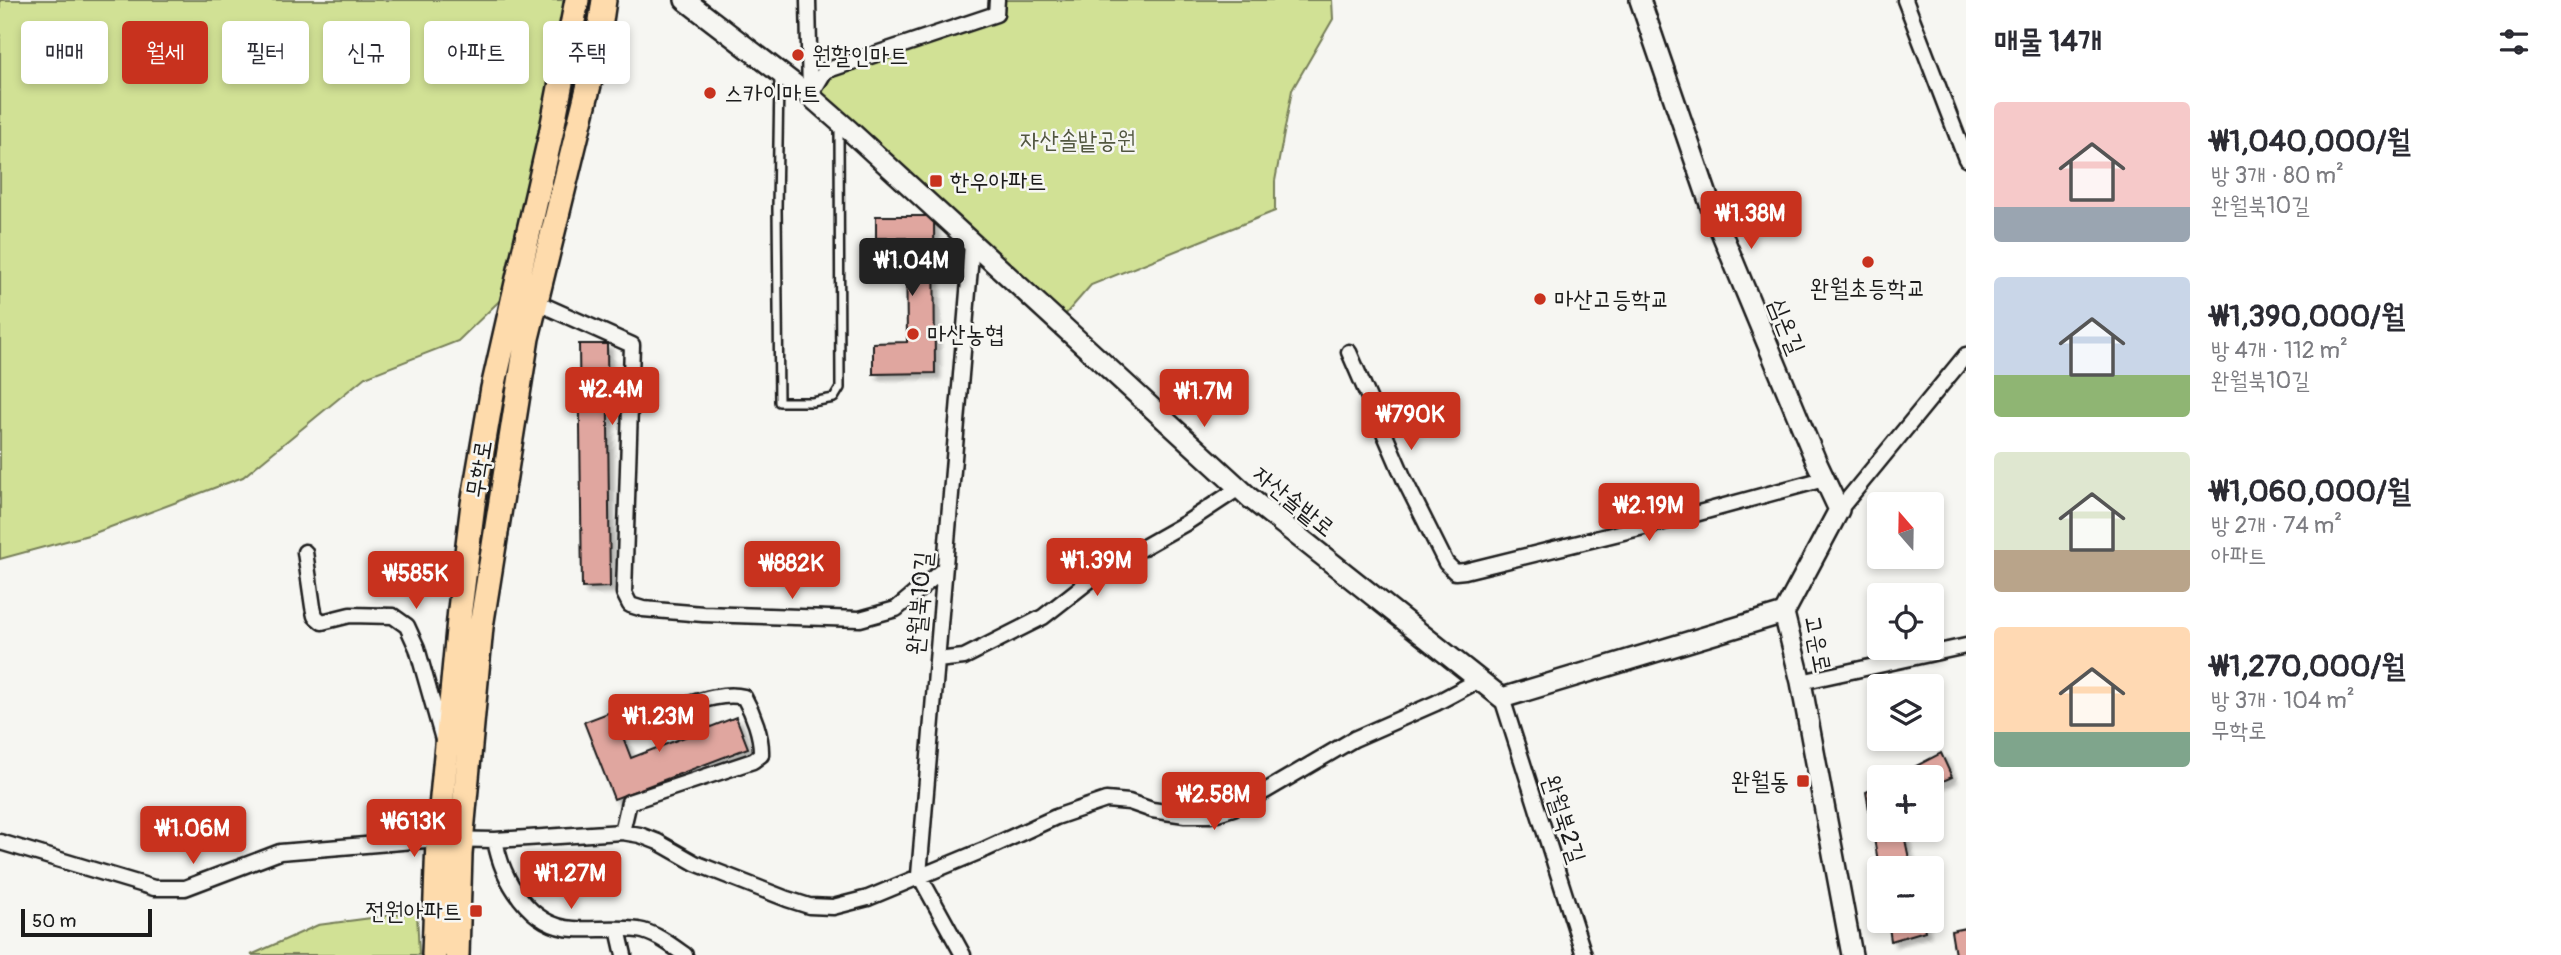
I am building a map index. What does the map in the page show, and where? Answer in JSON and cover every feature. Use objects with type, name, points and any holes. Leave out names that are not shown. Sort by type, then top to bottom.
[{"type":"main road","name":"무학로","points":[[457,955],[446,751],[467,549],[481,452],[557,109],[577,0]]},
{"type":"main road","name":"무학로","points":[[433,955],[527,338],[596,56],[604,0]]},
{"type":"main road","name":"자산솔밭로","points":[[685,0],[839,121],[1239,488],[1502,698]]},
{"type":"main road","name":"심온길","points":[[1640,0],[1712,210],[1839,510]]},
{"type":"main road","name":"고운로","points":[[1839,510],[1784,613],[1801,682],[1852,955]]},
{"type":"main road","points":[[1502,698],[1784,613]]},
{"type":"street","points":[[808,0],[810,96]]},
{"type":"street","points":[[810,96],[825,71],[996,14],[997,0]]},
{"type":"street","points":[[1905,0],[1966,159]]},
{"type":"street","name":"완월북10길","points":[[919,875],[972,244]]},
{"type":"street","points":[[536,302],[632,345],[624,593],[630,605],[643,609],[703,614],[860,619],[896,609],[944,569]]},
{"type":"street","points":[[1349,352],[1405,481],[1446,563],[1455,572],[1684,517],[1824,479]]},
{"type":"street","name":"고운로","points":[[1839,510],[1966,355]]},
{"type":"street","points":[[937,660],[964,657],[1043,617],[1103,570],[1186,523],[1239,488]]},
{"type":"street","points":[[304,552],[315,616],[322,622],[350,615],[393,616],[407,626],[417,648],[446,751]]},
{"type":"street","points":[[1801,682],[1966,646]]},
{"type":"street","points":[[0,842],[154,888],[185,888],[280,852],[622,832],[658,842],[695,863],[746,884],[809,906],[833,907],[851,903],[986,849],[1056,817],[1106,800],[1129,802],[1152,810],[1185,815],[1211,815],[1233,808],[1354,739],[1436,703],[1479,680]]},
{"type":"street","points":[[622,832],[629,802],[753,761],[761,755],[762,745],[744,698],[735,695],[716,698],[666,711]]},
{"type":"street","name":"완월북2길","points":[[1502,698],[1584,955]]},
{"type":"street","points":[[495,840],[499,862],[512,885],[530,911],[549,924],[571,929],[640,930],[664,940],[685,955]]},
{"type":"street","points":[[919,875],[963,955]]},
{"type":"street","points":[[618,929],[624,955]]},
{"type":"lane","points":[[779,72],[779,402],[812,402],[834,398],[840,388],[839,121]]},
{"type":"green space","points":[[0,0],[580,0],[579,21],[543,21],[543,84],[572,84],[558,178],[521,280],[458,341],[365,377],[243,477],[92,534],[0,559]]},
{"type":"green space","name":"자산솔밭공원","points":[[1002,0],[1332,0],[1333,19],[1292,90],[1275,181],[1275,211],[1091,285],[1064,316],[818,92],[828,76],[1001,17]]},
{"type":"green space","points":[[417,912],[419,955],[251,955],[318,925]]},
{"type":"building","points":[[876,216],[934,216],[935,373],[873,374],[873,343],[907,342],[906,238],[876,238]]},
{"type":"building","points":[[579,344],[607,344],[610,587],[582,588]]},
{"type":"building","points":[[613,711],[631,758],[736,717],[748,748],[614,799],[584,722]]},
{"type":"building","points":[[1941,753],[1952,777],[1944,781],[1944,765],[1918,765]]},
{"type":"building","points":[[1875,842],[1906,842],[1908,856],[1877,856]]},
{"type":"building","points":[[1966,928],[1966,955],[1955,955],[1951,931]]},
{"type":"building","points":[[1890,933],[1918,933],[1891,941]]},
{"type":"place","name":"원할인마트","points":[[798,55]]},
{"type":"place","name":"스카이마트","points":[[710,93]]},
{"type":"place","name":"한우아파트","points":[[936,181]]},
{"type":"place","name":"완월초등학교","points":[[1868,262]]},
{"type":"place","name":"마산고등학교","points":[[1540,299]]},
{"type":"place","name":"마산농협","points":[[913,334]]},
{"type":"place","name":"완월동","points":[[1803,781]]},
{"type":"place","name":"전원아파트","points":[[476,911]]}]
